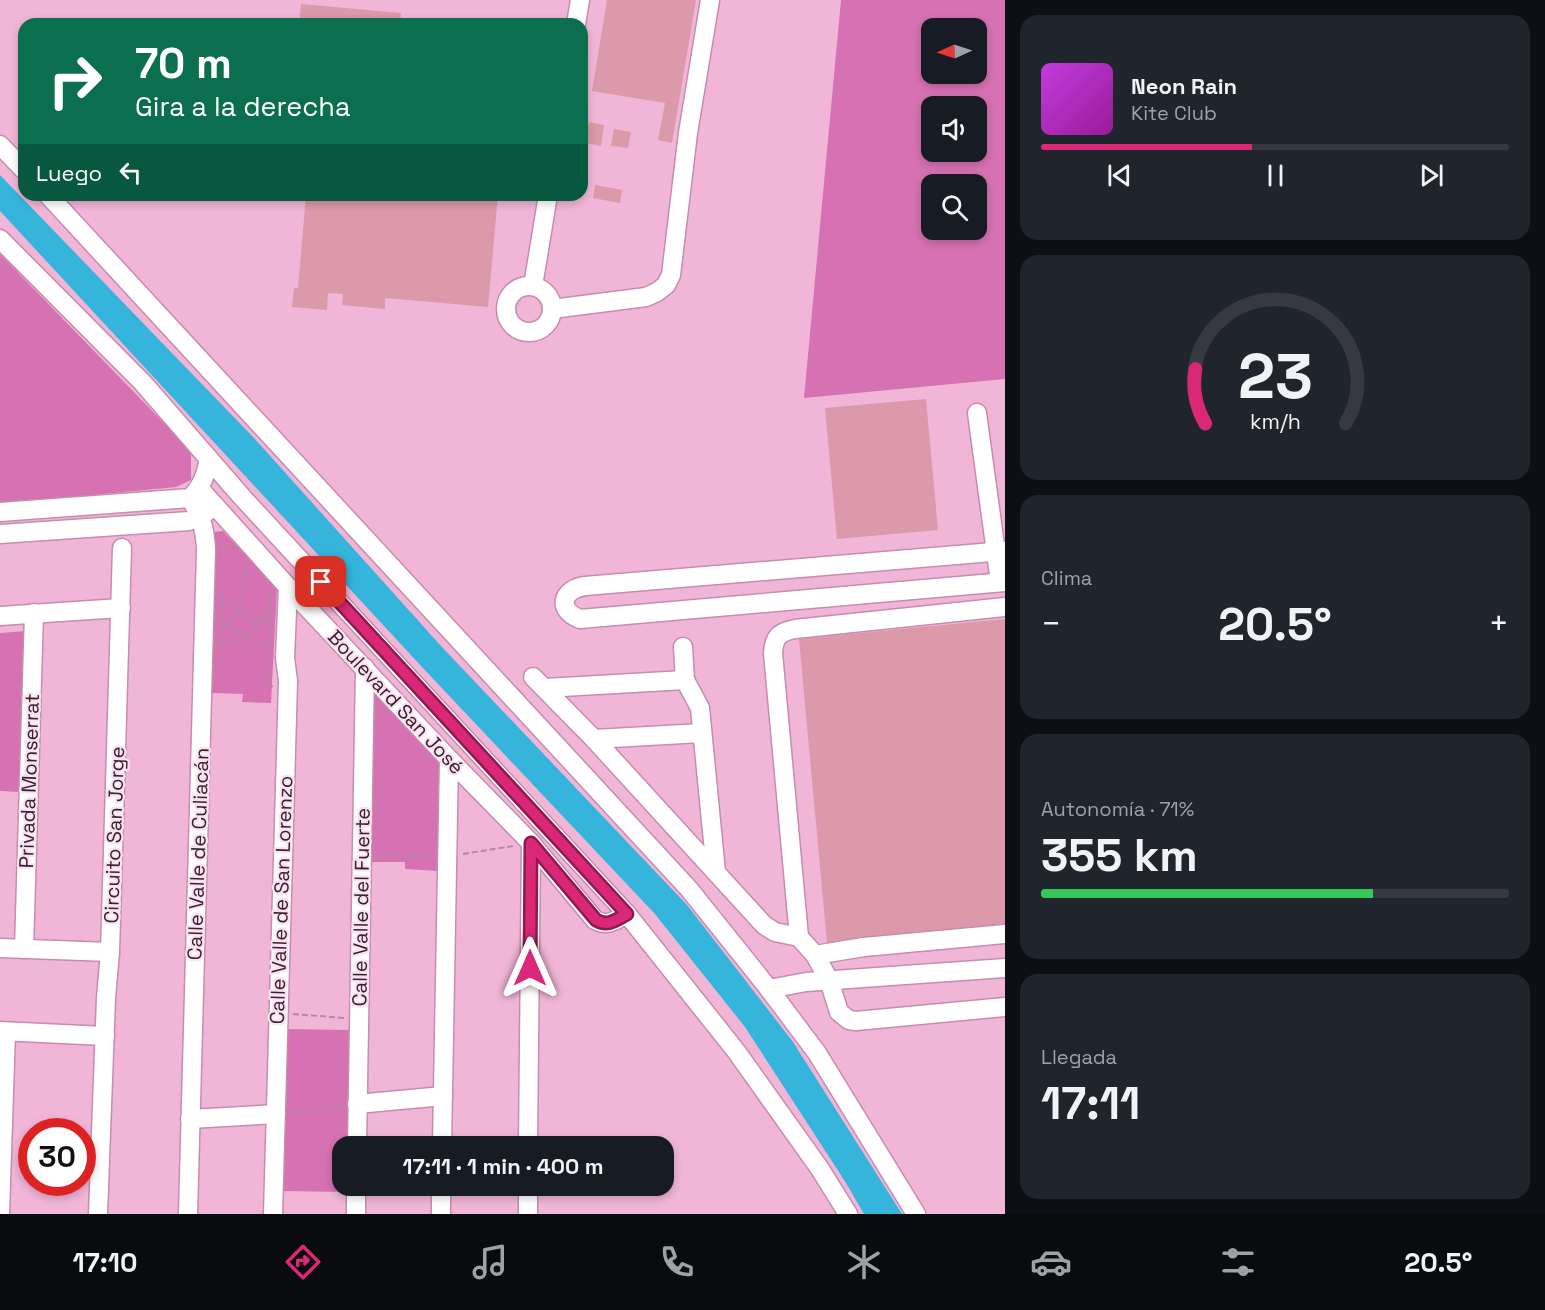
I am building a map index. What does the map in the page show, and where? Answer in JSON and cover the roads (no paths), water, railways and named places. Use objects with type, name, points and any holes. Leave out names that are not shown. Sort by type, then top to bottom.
[{"type":"street","points":[[577,18],[580,0]]},
{"type":"street","points":[[552,309],[646,297],[666,285],[673,265],[688,133],[710,0]]},
{"type":"street","points":[[0,145],[18,164]]},
{"type":"street","points":[[54,201],[688,889],[769,989],[817,1053],[916,1214]]},
{"type":"street","points":[[533,286],[547,201]]},
{"type":"street","points":[[0,239],[143,383],[242,497],[627,914],[736,1051],[820,1169],[848,1214]]},
{"type":"street","points":[[533,286],[547,294],[552,309],[546,324],[533,332],[518,329],[512,323],[506,309],[512,294],[518,289],[533,286]]},
{"type":"street","points":[[977,413],[1001,551],[1002,582],[580,619],[571,616],[565,609],[564,600],[576,587],[1001,551]]},
{"type":"street","points":[[0,512],[195,493],[206,475],[209,459]]},
{"type":"street","points":[[214,513],[224,476]]},
{"type":"street","name":"Boulevard San José","points":[[195,493],[250,544],[287,596],[365,668],[531,843],[596,920],[603,924],[611,923],[627,914]]},
{"type":"street","points":[[0,534],[189,521],[214,513],[242,497]]},
{"type":"street","name":"Calle Valle de Culiacán","points":[[188,1214],[204,648],[205,531],[214,513]]},
{"type":"street","name":"Circuito San Jorge","points":[[0,948],[110,952],[122,548]]},
{"type":"street","name":"Calle Valle de San Lorenzo","points":[[273,1214],[288,681],[285,658],[287,596]]},
{"type":"street","points":[[799,937],[773,653],[776,637],[795,628],[1005,607]]},
{"type":"street","points":[[0,616],[121,608]]},
{"type":"street","name":"Privada Monserrat","points":[[24,949],[34,613]]},
{"type":"street","points":[[683,647],[686,680],[700,708],[716,872]]},
{"type":"street","name":"Calle Valle del Fuerte","points":[[357,1136],[365,668]]},
{"type":"street","points":[[686,680],[539,682],[770,930],[799,937],[815,955],[829,980],[839,1012],[849,1020],[1005,1007]]},
{"type":"street","points":[[594,739],[702,733]]},
{"type":"street","points":[[442,1136],[449,759]]},
{"type":"street","points":[[528,1136],[531,843]]},
{"type":"street","points":[[815,955],[864,947],[1005,934]]},
{"type":"street","points":[[98,1214],[110,952]]},
{"type":"street","points":[[769,989],[794,983],[1005,968]]},
{"type":"street","points":[[0,1214],[3,1031],[105,1036]]},
{"type":"street","points":[[357,1104],[443,1096]]},
{"type":"street","points":[[190,1119],[276,1114]]},
{"type":"street","points":[[356,1196],[356,1214]]},
{"type":"street","points":[[441,1196],[441,1214]]},
{"type":"street","points":[[528,1196],[528,1214]]},
{"type":"water","points":[[0,175],[18,194],[18,201],[25,201],[254,438],[441,646],[687,905],[793,1042],[902,1214],[864,1214],[745,1027],[655,914],[422,667],[0,211]]}]
